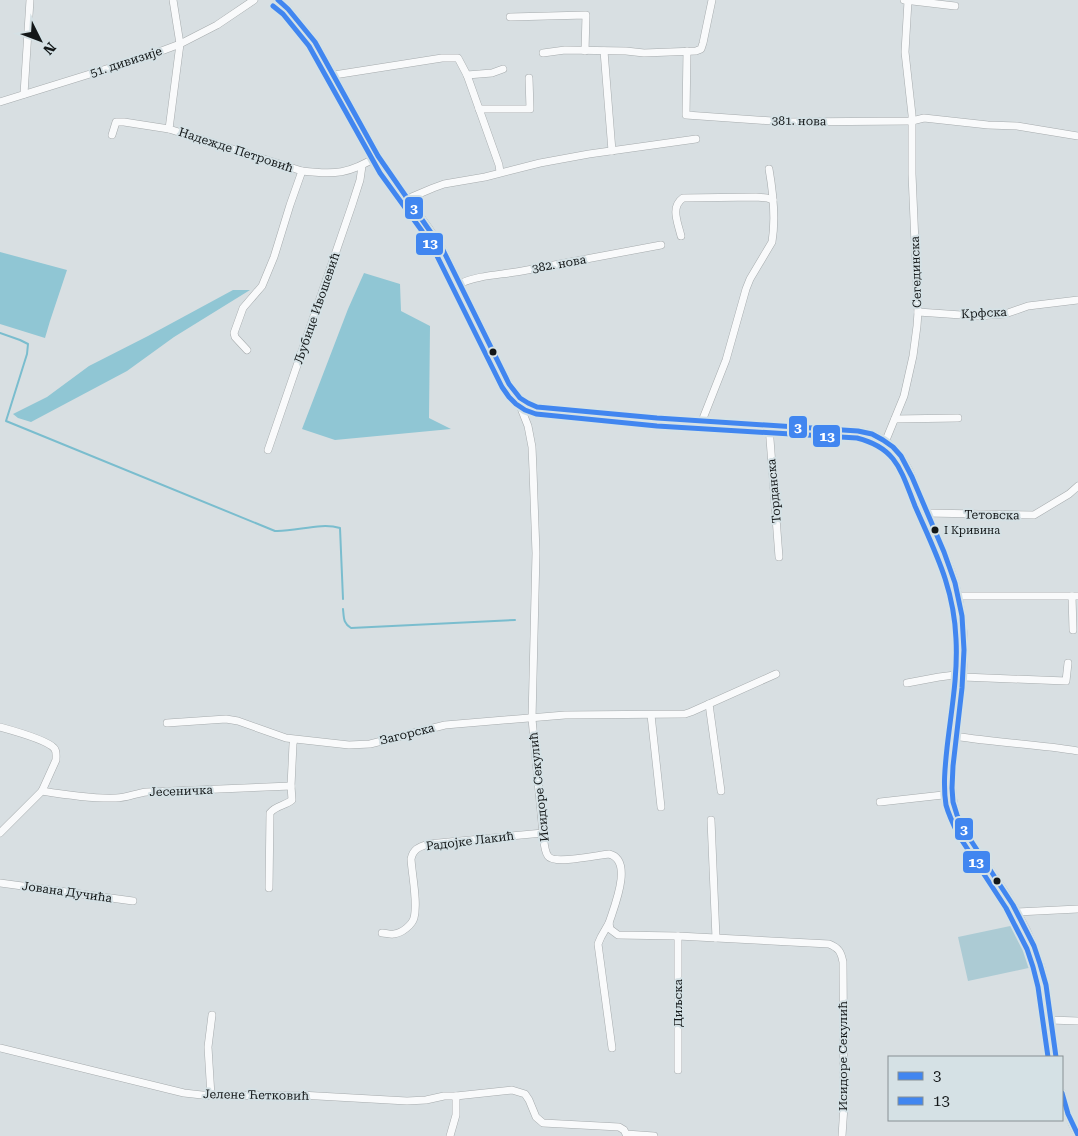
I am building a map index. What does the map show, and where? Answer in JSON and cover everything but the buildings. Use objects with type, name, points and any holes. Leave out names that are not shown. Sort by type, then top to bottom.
[{"type":"street","points":[[24,94],[30,0]]},
{"type":"street","name":"Надежде Петровић","points":[[169,129],[180,44],[173,0]]},
{"type":"street","name":"51. дивизије","points":[[244,6],[249,0]]},
{"type":"street","name":"51. дивизије","points":[[0,102],[148,56],[180,44],[217,25],[254,0]]},
{"type":"street","points":[[278,0],[288,9]]},
{"type":"street","points":[[284,0],[288,9]]},
{"type":"street","points":[[543,53],[565,50],[696,51],[701,49],[712,0]]},
{"type":"street","points":[[904,0],[955,6]]},
{"type":"street","name":"Сегединска","points":[[886,440],[904,396],[913,356],[918,312],[912,174],[912,121],[905,52],[908,0]]},
{"type":"street","name":"Исидоре Секулић","points":[[288,9],[315,42],[378,156],[443,250],[458,284],[516,395],[528,426],[534,470],[536,553],[532,719],[546,852],[551,859],[570,860],[609,854],[614,855],[618,859],[622,870],[620,886],[609,923],[610,929],[618,935],[678,936],[828,944],[838,949],[843,962],[844,1106],[842,1136]]},
{"type":"street","points":[[510,17],[586,15],[585,51]]},
{"type":"street","points":[[604,51],[612,151]]},
{"type":"street","name":"381. нова","points":[[687,51],[686,116],[786,122],[912,121]]},
{"type":"street","points":[[334,75],[442,58],[458,58],[467,75],[500,172]]},
{"type":"street","points":[[467,75],[492,73],[503,69]]},
{"type":"street","points":[[479,109],[530,109],[529,78]]},
{"type":"street","points":[[912,121],[924,118],[1017,126],[1078,136]]},
{"type":"street","name":"Надежде Петровић","points":[[112,135],[116,122],[169,129],[302,172],[339,173],[362,166],[378,156]]},
{"type":"street","points":[[407,198],[444,184],[485,177],[566,158],[696,139]]},
{"type":"street","name":"Љубице Ивошевић","points":[[268,450],[352,205],[360,180],[362,166]]},
{"type":"street","points":[[702,421],[726,360],[750,279],[772,242],[774,200],[770,169]]},
{"type":"street","name":"Надежде Петровић","points":[[247,350],[235,338],[234,333],[243,308],[262,286],[265,279],[302,172]]},
{"type":"street","points":[[681,236],[675,209],[677,203],[683,198],[756,197],[774,200]]},
{"type":"street","name":"382. нова","points":[[458,284],[469,279],[488,275],[610,256],[661,245]]},
{"type":"street","name":"Крфска","points":[[918,312],[976,316],[1005,314],[1028,306],[1078,300]]},
{"type":"street","points":[[516,395],[526,403],[537,406],[600,414],[868,432],[886,440],[899,453],[913,478],[952,574],[962,621],[964,643],[963,676],[953,765],[952,794],[955,809],[963,828],[1004,890],[1029,936],[1045,982],[1056,1056]]},
{"type":"street","points":[[895,419],[958,418]]},
{"type":"street","name":"Торданска","points":[[769,426],[779,557]]},
{"type":"street","name":"Тетовска","points":[[927,513],[1034,515],[1069,494],[1078,486]]},
{"type":"street","points":[[958,596],[1075,596],[1073,630]]},
{"type":"street","points":[[907,683],[938,677],[963,676],[1066,681],[1068,663]]},
{"type":"street","name":"Загорска","points":[[166,723],[226,719],[238,721],[294,740],[361,745],[445,725],[565,715],[685,714],[776,674]]},
{"type":"street","points":[[709,704],[721,791]]},
{"type":"street","points":[[651,715],[661,807]]},
{"type":"street","points":[[0,726],[48,744],[56,751],[56,760],[42,791],[0,833]]},
{"type":"street","points":[[955,736],[1078,751]]},
{"type":"street","points":[[269,888],[270,813],[276,807],[292,800],[294,740]]},
{"type":"street","name":"Јесеничка","points":[[42,791],[77,796],[116,798],[147,792],[291,786]]},
{"type":"street","points":[[880,802],[952,794]]},
{"type":"street","points":[[711,820],[716,938]]},
{"type":"street","name":"Радојке Лакић","points":[[382,933],[394,934],[402,932],[414,920],[415,904],[410,859],[415,850],[428,844],[543,833]]},
{"type":"street","name":"Јована Дучића","points":[[0,883],[133,902]]},
{"type":"street","points":[[1017,912],[1078,909]]},
{"type":"street","points":[[609,923],[598,944],[612,1048]]},
{"type":"street","name":"Диљска","points":[[678,936],[678,1070]]},
{"type":"street","points":[[211,1096],[208,1047],[212,1015]]},
{"type":"street","points":[[1050,1020],[1078,1021]]},
{"type":"street","name":"Јелене Ћетковић","points":[[0,1048],[184,1093],[211,1096],[300,1095],[407,1101],[512,1090],[525,1094],[530,1100],[536,1117],[543,1124],[619,1127],[627,1135],[654,1136]]},
{"type":"street","points":[[450,1136],[456,1115],[456,1096]]},
{"type":"street","points":[[1063,1097],[1070,1120],[1078,1135]]},
{"type":"shaded area","points":[[0,252],[67,270],[45,338],[0,324]]},
{"type":"shaded area","points":[[364,273],[400,284],[401,311],[430,326],[429,418],[451,429],[335,440],[302,429],[348,309]]},
{"type":"shaded area","points":[[233,290],[250,290],[174,337],[127,371],[31,422],[18,418],[13,414],[47,397],[89,366]]},
{"type":"shaded area","points":[[1015,925],[1033,967],[968,981],[958,937]]},
{"type":"waterway","points":[[0,333],[28,344],[27,354],[6,421],[275,531],[324,526],[340,528],[343,599]]},
{"type":"waterway","points":[[343,609],[345,622],[351,628],[515,620]]},
{"type":"transit line","name":"3","points":[[278,0],[288,9],[315,42],[378,156],[443,250],[509,384],[520,398],[537,407],[657,418],[858,431],[872,434],[883,440],[901,456],[944,552],[955,583],[962,616],[964,650],[962,688],[953,766],[953,802],[966,833],[1013,905],[1034,946],[1046,985],[1056,1056]]},
{"type":"transit line","name":"13","points":[[273,6],[283,14],[309,46],[380,173],[422,231],[436,254],[502,387],[516,404],[536,414],[657,426],[857,438],[881,448],[896,463],[906,482],[936,555],[952,603],[956,639],[956,667],[945,769],[946,805],[959,836],[1006,908],[1027,949],[1038,987],[1048,1056]]},
{"type":"transit line","name":"3","points":[[1063,1096],[1068,1114],[1078,1135]]},
{"type":"place","name":"I Кривина","points":[[935,530]]}]
